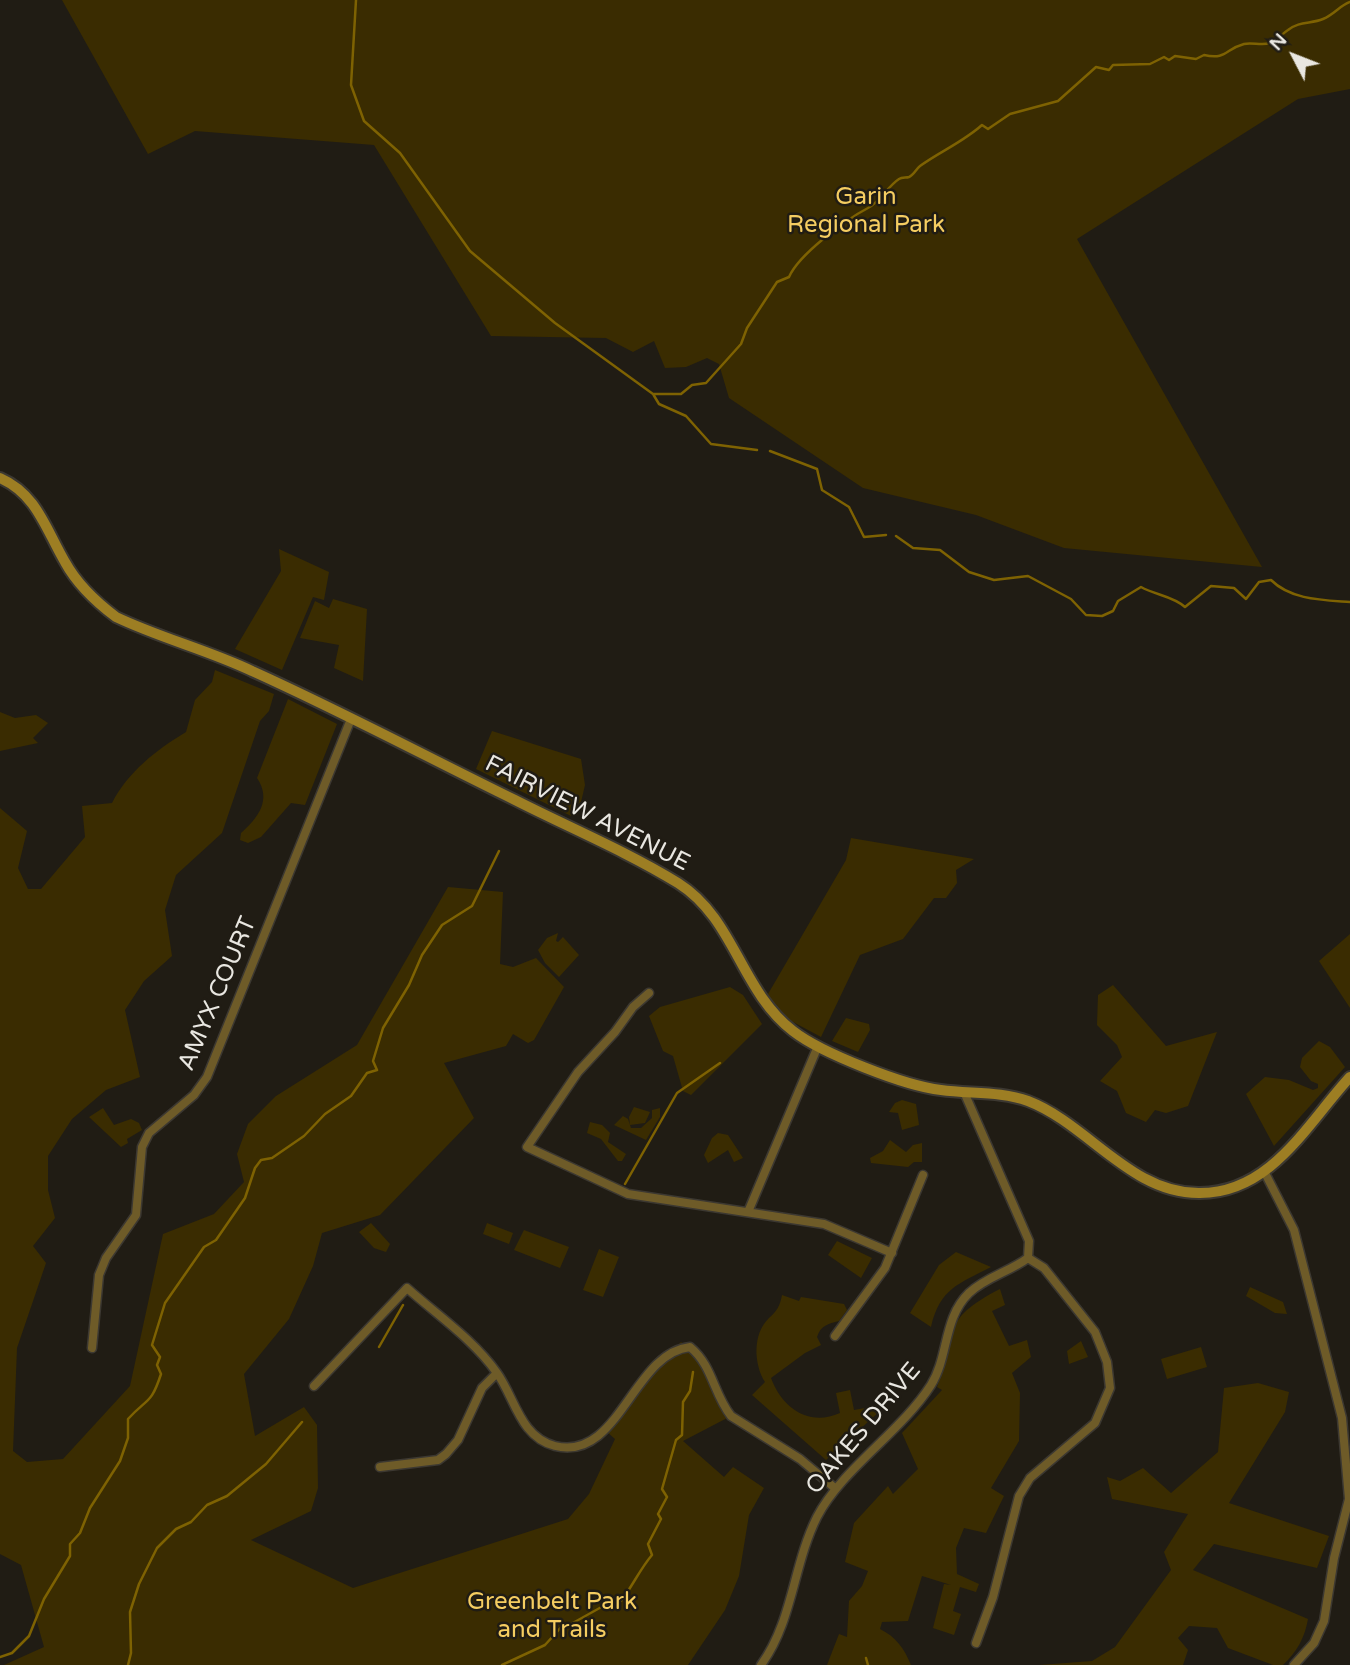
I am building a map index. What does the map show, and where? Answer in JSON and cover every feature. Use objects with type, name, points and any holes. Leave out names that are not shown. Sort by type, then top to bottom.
[{"type":"main road","name":"FAIRVIEW AVENUE","points":[[0,478],[22,491],[33,503],[78,580],[116,617],[248,669],[683,887],[722,925],[748,977],[770,1009],[794,1032],[818,1046],[912,1084],[1017,1098],[1042,1107],[1143,1177],[1174,1190],[1199,1193],[1227,1190],[1265,1173],[1350,1077]]},
{"type":"street","name":"AMYX COURT","points":[[92,1348],[99,1276],[106,1258],[136,1215],[142,1147],[149,1132],[194,1095],[207,1077],[351,719]]},
{"type":"street","points":[[649,993],[633,1007],[615,1032],[578,1072],[527,1147],[628,1194],[824,1224],[892,1253]]},
{"type":"street","points":[[748,1212],[818,1046]]},
{"type":"street","points":[[964,1092],[1029,1241],[1028,1258],[1044,1268],[1095,1332],[1107,1362],[1110,1388],[1095,1423],[1030,1478],[1019,1496],[993,1597],[976,1643]]},
{"type":"street","points":[[1265,1173],[1294,1230],[1342,1418],[1349,1500],[1334,1558],[1324,1621],[1314,1643],[1294,1665]]},
{"type":"street","points":[[835,1336],[885,1268],[923,1174]]},
{"type":"street","name":"OAKES DRIVE","points":[[761,1665],[776,1645],[806,1542],[818,1515],[836,1489],[872,1454],[925,1394],[938,1373],[954,1312],[969,1293],[1028,1258]]},
{"type":"street","points":[[314,1387],[407,1288],[497,1373],[530,1431],[541,1441],[558,1447],[581,1444],[601,1435],[658,1363],[671,1351],[690,1347],[710,1370],[723,1406],[731,1416],[800,1460],[836,1489]]},
{"type":"street","points":[[380,1467],[438,1460],[446,1454],[458,1440],[482,1388],[497,1373]]},
{"type":"green space","name":"Garin Regional Park","points":[[62,0],[1350,0],[1350,89],[1298,99],[1077,239],[1262,567],[1064,548],[976,515],[863,488],[729,398],[719,364],[707,358],[686,367],[665,368],[654,341],[633,352],[606,338],[491,336],[374,145],[195,131],[148,154]]},
{"type":"green space","points":[[279,549],[329,572],[324,600],[313,597],[282,670],[235,649],[281,571]]},
{"type":"green space","points":[[333,599],[367,609],[363,681],[334,668],[339,645],[300,638],[315,601],[329,608]]},
{"type":"green space","name":"Greenbelt Park and Trails","points":[[215,670],[274,694],[269,711],[260,721],[222,833],[176,875],[165,910],[172,956],[144,981],[125,1010],[140,1077],[106,1090],[72,1119],[48,1156],[48,1190],[55,1218],[33,1246],[46,1263],[17,1348],[13,1451],[27,1462],[63,1459],[130,1386],[163,1234],[214,1214],[244,1182],[237,1154],[248,1124],[276,1096],[357,1045],[448,887],[503,892],[500,964],[513,967],[536,958],[564,987],[534,1040],[528,1043],[513,1034],[506,1046],[444,1063],[474,1118],[380,1215],[322,1233],[313,1266],[289,1319],[244,1374],[255,1436],[304,1407],[317,1425],[318,1488],[311,1511],[251,1540],[353,1588],[568,1519],[589,1494],[615,1439],[607,1432],[658,1363],[681,1342],[695,1351],[731,1416],[683,1441],[724,1477],[733,1467],[764,1488],[749,1515],[739,1576],[725,1610],[688,1665],[4,1665],[44,1647],[21,1565],[0,1554],[0,808],[27,831],[18,868],[28,889],[41,889],[85,837],[82,806],[112,803],[126,781],[144,763],[186,732],[195,700],[212,682]]},
{"type":"green space","points":[[288,699],[337,724],[305,805],[291,803],[261,837],[248,843],[240,840],[241,833],[261,808],[263,794],[257,778]]},
{"type":"green space","points":[[0,712],[15,718],[36,715],[48,723],[33,738],[38,743],[0,751]]},
{"type":"green space","points":[[492,731],[581,759],[585,785],[578,815],[571,816],[476,769]]},
{"type":"green space","points":[[851,838],[974,859],[956,870],[957,883],[946,898],[934,898],[903,939],[860,955],[821,1037],[780,1015],[768,994],[846,860]]},
{"type":"green space","points":[[558,933],[556,941],[563,937],[579,955],[559,977],[545,963],[538,950],[547,938]]},
{"type":"green space","points":[[1350,934],[1350,1008],[1319,961]]},
{"type":"green space","points":[[1113,985],[1166,1046],[1217,1032],[1188,1106],[1166,1113],[1155,1110],[1146,1122],[1126,1113],[1117,1091],[1100,1081],[1122,1057],[1117,1045],[1097,1025],[1098,995]]},
{"type":"green space","points":[[730,987],[743,995],[762,1024],[691,1095],[683,1091],[673,1056],[663,1051],[649,1016],[660,1007]]},
{"type":"green space","points":[[846,1018],[869,1024],[870,1030],[858,1052],[832,1041]]},
{"type":"green space","points":[[1319,1041],[1330,1047],[1345,1067],[1274,1146],[1246,1094],[1265,1077],[1289,1080],[1313,1090],[1318,1088],[1318,1084],[1311,1081],[1300,1067],[1302,1058]]},
{"type":"green space","points":[[902,1100],[916,1104],[919,1125],[902,1130],[898,1113],[889,1112],[895,1103]]},
{"type":"green space","points":[[634,1107],[650,1112],[645,1123],[630,1125],[629,1117]]},
{"type":"green space","points":[[103,1108],[114,1125],[131,1119],[139,1123],[142,1130],[127,1139],[128,1143],[121,1147],[89,1117]]},
{"type":"green space","points":[[660,1108],[660,1117],[646,1140],[614,1125],[623,1116],[628,1119],[631,1128],[641,1128],[652,1118],[652,1110]]},
{"type":"green space","points":[[590,1122],[602,1125],[610,1133],[608,1142],[626,1154],[622,1161],[618,1161],[601,1139],[587,1133]]},
{"type":"green space","points":[[718,1133],[728,1135],[743,1158],[734,1162],[728,1150],[708,1163],[704,1155],[712,1138]]},
{"type":"green space","points":[[890,1140],[906,1152],[913,1145],[922,1143],[922,1162],[914,1162],[908,1167],[871,1163],[870,1158],[883,1151]]},
{"type":"green space","points":[[371,1223],[390,1244],[386,1252],[374,1248],[359,1232]]},
{"type":"green space","points":[[487,1223],[513,1233],[509,1244],[483,1234]]},
{"type":"green space","points":[[524,1230],[569,1247],[560,1268],[514,1250]]},
{"type":"green space","points":[[837,1241],[872,1258],[861,1278],[828,1255]]},
{"type":"green space","points":[[599,1249],[619,1257],[603,1297],[583,1290]]},
{"type":"green space","points":[[956,1252],[991,1267],[960,1283],[946,1295],[931,1327],[910,1313],[939,1265]]},
{"type":"green space","points":[[1250,1287],[1283,1302],[1287,1314],[1275,1313],[1246,1296]]},
{"type":"green space","points":[[1000,1289],[1005,1305],[992,1311],[1009,1346],[1027,1340],[1031,1357],[1012,1373],[1020,1393],[1019,1441],[991,1488],[1004,1496],[986,1533],[964,1528],[956,1548],[957,1574],[979,1584],[976,1592],[960,1587],[953,1611],[961,1614],[954,1635],[933,1628],[944,1584],[951,1585],[922,1576],[908,1621],[882,1622],[880,1629],[899,1644],[911,1665],[827,1665],[839,1634],[847,1637],[849,1601],[862,1586],[868,1571],[845,1562],[854,1523],[888,1486],[893,1494],[918,1469],[902,1433],[942,1390],[937,1387],[953,1329],[959,1319],[967,1310]]},
{"type":"green space","points":[[782,1295],[799,1301],[801,1297],[844,1304],[847,1310],[839,1321],[823,1327],[817,1337],[821,1345],[805,1353],[771,1378],[782,1398],[789,1406],[807,1416],[829,1417],[840,1413],[836,1393],[850,1390],[854,1410],[876,1406],[879,1412],[826,1460],[752,1395],[765,1382],[757,1358],[757,1341],[763,1325],[778,1308]]},
{"type":"green space","points":[[1081,1341],[1088,1357],[1069,1364],[1067,1351]]},
{"type":"green space","points":[[1201,1347],[1207,1367],[1167,1379],[1161,1359]]},
{"type":"green space","points":[[1258,1383],[1289,1392],[1285,1412],[1229,1503],[1329,1536],[1317,1568],[1214,1544],[1193,1570],[1308,1619],[1305,1632],[1292,1655],[1283,1665],[1273,1665],[1228,1648],[1217,1628],[1189,1626],[1178,1638],[1188,1650],[1183,1665],[1039,1665],[1092,1661],[1115,1647],[1171,1570],[1164,1552],[1188,1514],[1112,1499],[1107,1477],[1120,1481],[1143,1468],[1171,1493],[1218,1452],[1224,1388]]},
{"type":"waterway","points":[[356,0],[351,85],[364,121],[400,153],[470,251],[555,323],[653,394],[659,404],[686,416],[711,444],[757,450]]},
{"type":"waterway","points":[[653,394],[681,394],[692,385],[706,383],[741,344],[747,328],[777,282],[789,277],[813,248],[872,205],[899,179],[911,176],[920,166],[982,125],[988,129],[1010,114],[1058,101],[1096,67],[1109,70],[1113,65],[1150,64],[1164,57],[1169,60],[1175,56],[1196,59],[1204,55],[1222,55],[1244,44],[1267,44],[1292,27],[1323,19],[1350,2]]},
{"type":"waterway","points":[[770,451],[817,469],[822,490],[849,507],[864,537],[886,535]]},
{"type":"waterway","points":[[896,536],[913,548],[940,550],[969,572],[994,580],[1028,576],[1071,599],[1086,615],[1102,616],[1113,611],[1118,601],[1141,587],[1175,600],[1185,607],[1211,586],[1234,588],[1246,599],[1259,582],[1271,580],[1279,587],[1298,595],[1350,602]]},
{"type":"waterway","points":[[0,1657],[12,1653],[29,1636],[44,1599],[70,1556],[70,1544],[80,1533],[90,1508],[120,1461],[128,1438],[128,1419],[154,1391],[161,1374],[157,1365],[160,1357],[152,1345],[165,1303],[204,1247],[216,1240],[245,1198],[255,1168],[261,1160],[272,1158],[304,1136],[325,1114],[351,1096],[367,1073],[377,1070],[373,1061],[383,1028],[409,985],[422,955],[442,925],[472,906],[499,851]]},
{"type":"waterway","points":[[625,1184],[677,1093],[720,1063]]},
{"type":"waterway","points":[[379,1347],[403,1305]]},
{"type":"waterway","points":[[502,1665],[545,1645],[564,1624],[571,1624],[614,1600],[621,1601],[652,1555],[648,1544],[661,1519],[658,1514],[667,1497],[662,1489],[676,1440],[682,1435],[683,1402],[690,1391],[693,1372]]},
{"type":"waterway","points":[[128,1665],[131,1653],[130,1612],[139,1584],[157,1548],[176,1529],[191,1522],[207,1505],[227,1496],[266,1464],[302,1422]]},
{"type":"waterway","points":[[866,1658],[868,1665]]}]
